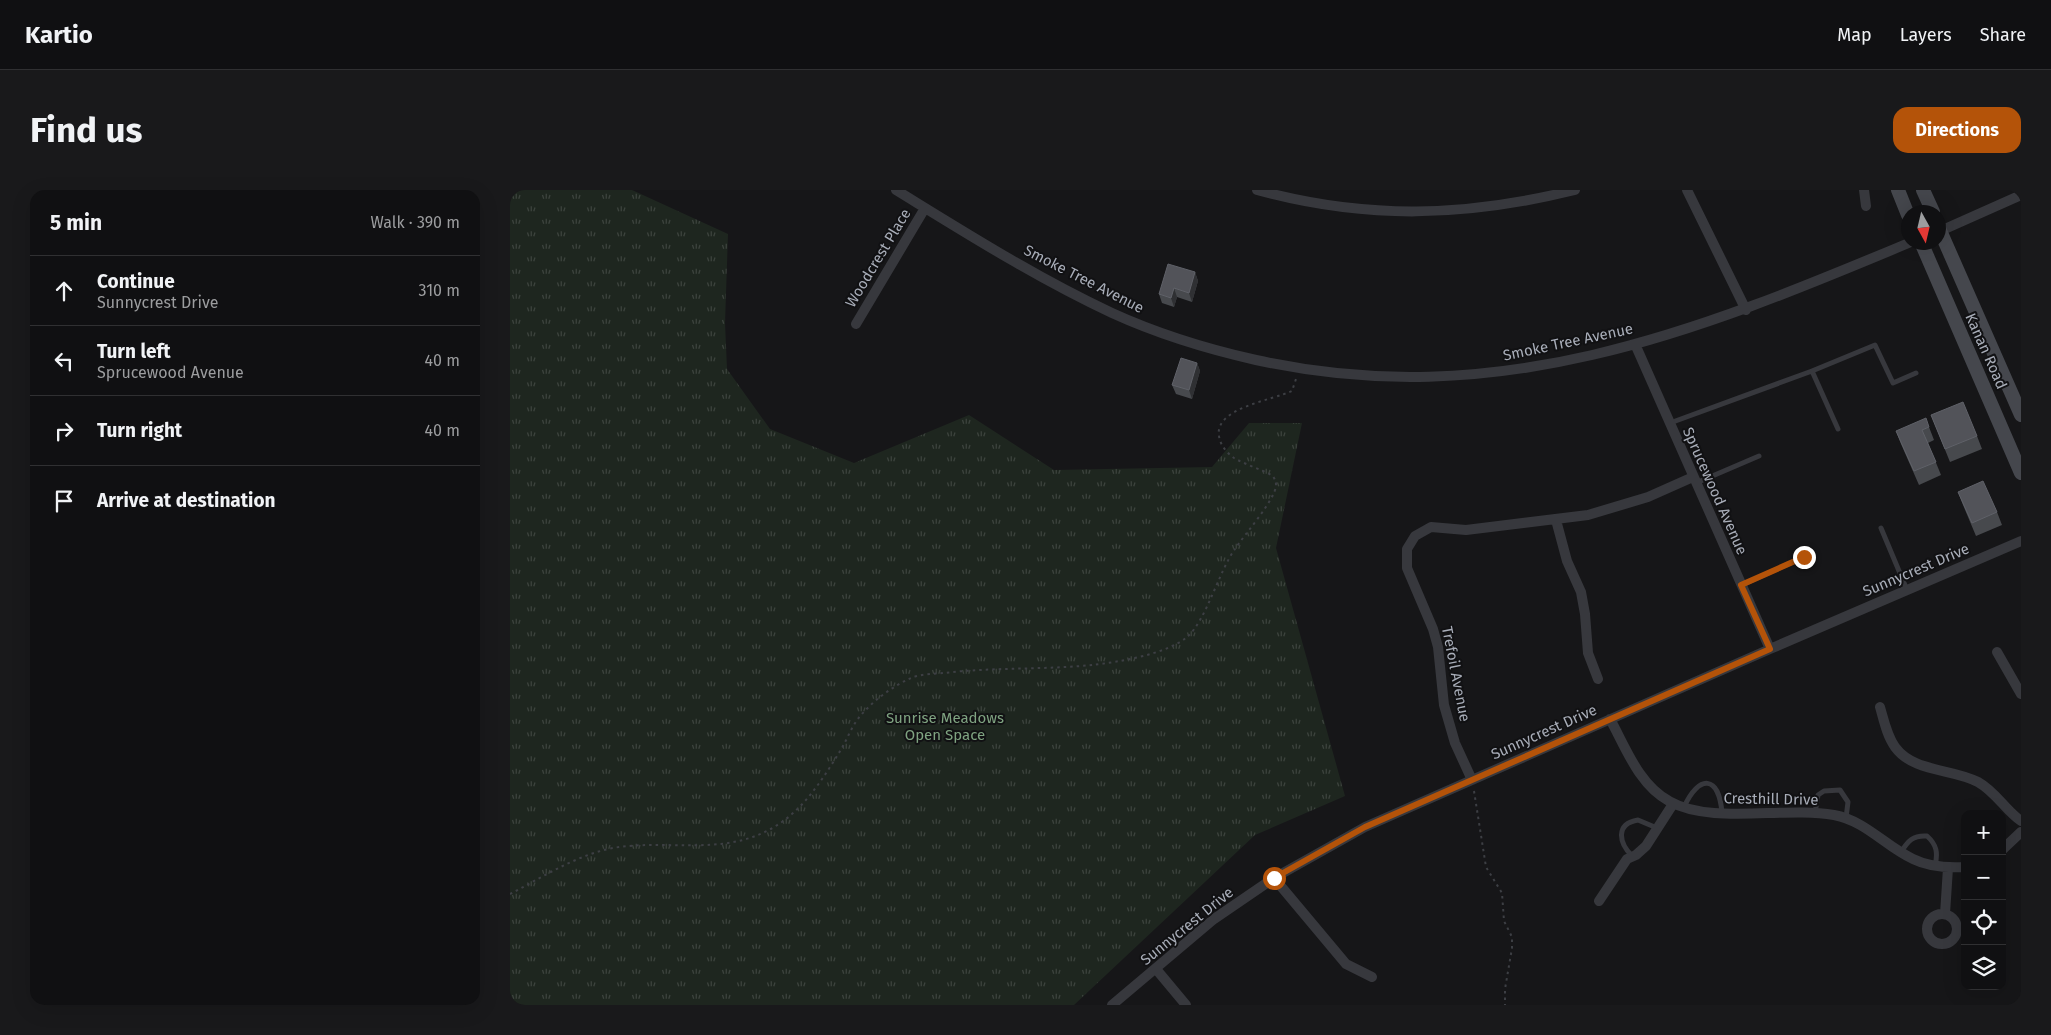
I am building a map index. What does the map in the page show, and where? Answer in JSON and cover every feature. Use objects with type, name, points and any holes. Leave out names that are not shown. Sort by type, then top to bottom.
[{"type":"main road","points":[[1898,190],[1904,205]]},
{"type":"main road","points":[[1923,190],[1929,205]]},
{"type":"main road","name":"Kanan Road","points":[[1946,246],[2021,415]]},
{"type":"main road","name":"Kanan Road","points":[[1923,250],[2021,473]]},
{"type":"street","name":"Smoke Tree Avenue","points":[[896,190],[1049,281],[1113,314],[1191,343],[1235,355],[1299,368],[1366,376],[1457,376],[1547,366],[1635,344],[1746,310],[1901,246]]},
{"type":"street","points":[[1257,190],[1330,206],[1382,212],[1430,212],[1488,208],[1530,201],[1575,190]]},
{"type":"street","points":[[1687,190],[1746,310]]},
{"type":"street","points":[[1864,190],[1866,206]]},
{"type":"street","points":[[1946,227],[2021,195]]},
{"type":"street","name":"Woodcrest Place","points":[[856,324],[925,208]]},
{"type":"street","name":"Sprucewood Avenue","points":[[1635,344],[1770,649]]},
{"type":"street","points":[[1598,679],[1588,653],[1581,592],[1567,561],[1556,520],[1588,515],[1621,506],[1694,480]]},
{"type":"street","name":"Trefoil Avenue","points":[[1472,780],[1455,743],[1444,706],[1438,647],[1433,629],[1407,568],[1406,559],[1410,546],[1415,536],[1431,527],[1466,530],[1556,520]]},
{"type":"street","name":"Sunnycrest Drive","points":[[1112,1005],[1214,919],[1274,878],[1365,827],[1770,649],[2021,542]]},
{"type":"street","points":[[1997,652],[2021,694]]},
{"type":"street","points":[[1880,707],[1894,746],[1904,758],[1915,764],[1958,773],[1979,783],[1997,796],[2021,821]]},
{"type":"street","name":"Cresthill Drive","points":[[1610,719],[1643,778],[1657,794],[1673,804],[1706,813],[1814,813],[1846,818],[1869,829],[1913,859],[1935,866],[1961,867]]},
{"type":"street","points":[[1599,901],[1627,860],[1646,846],[1673,804]]},
{"type":"street","points":[[2006,846],[2021,832]]},
{"type":"street","points":[[1945,914],[1948,868]]},
{"type":"street","points":[[1274,878],[1346,964],[1372,977]]},
{"type":"street","points":[[1156,969],[1186,1005]]},
{"type":"lane","points":[[1669,424],[1812,371],[1875,345],[1893,382],[1916,373]]},
{"type":"lane","points":[[1812,371],[1838,430]]},
{"type":"lane","points":[[1694,480],[1759,456]]},
{"type":"lane","points":[[1881,528],[1907,590]]},
{"type":"lane","points":[[1741,585],[1804,557]]},
{"type":"lane","points":[[1684,808],[1690,793],[1694,789],[1700,784],[1709,784],[1716,788],[1720,795],[1722,813]]},
{"type":"lane","points":[[1814,813],[1818,795],[1829,790],[1840,790],[1848,802],[1846,818]]},
{"type":"lane","points":[[1632,857],[1625,850],[1621,836],[1626,824],[1638,820],[1658,828]]},
{"type":"lane","points":[[1901,852],[1910,838],[1919,835],[1927,836],[1936,847],[1935,866]]},
{"type":"path","points":[[510,894],[566,863],[606,850],[640,846],[724,845],[739,842],[773,828],[789,818],[810,796],[841,750],[859,716],[884,694],[901,682],[914,676],[969,670],[1094,665],[1153,652],[1177,643],[1189,636],[1196,626],[1224,565],[1272,500],[1276,487],[1273,476],[1234,458],[1226,450],[1220,442],[1218,432],[1221,423],[1233,412],[1292,391],[1299,368]]},
{"type":"path","points":[[1472,780],[1478,804],[1486,867],[1489,876],[1502,893],[1504,921],[1512,937],[1512,955],[1505,989],[1505,1005]]},
{"type":"green space","name":"Sunrise Meadows Open Space","points":[[510,190],[632,190],[728,234],[725,323],[727,369],[770,429],[854,463],[969,415],[1054,470],[1212,467],[1249,423],[1302,423],[1276,548],[1345,796],[1255,835],[1074,1005],[510,1005]]},
{"type":"building","points":[[1168,264],[1195,272],[1189,293],[1174,288],[1171,298],[1159,294]]},
{"type":"building","points":[[1181,358],[1197,363],[1189,390],[1172,385]]},
{"type":"building","points":[[1963,402],[1977,436],[1945,449],[1931,415]]},
{"type":"building","points":[[1926,418],[1929,427],[1922,430],[1936,462],[1914,471],[1896,431]]},
{"type":"building","points":[[1983,481],[1997,512],[1972,523],[1958,492]]},
{"type":"route","points":[[1274,878],[1328,846],[1365,827],[1770,649],[1741,585],[1804,557]]}]
